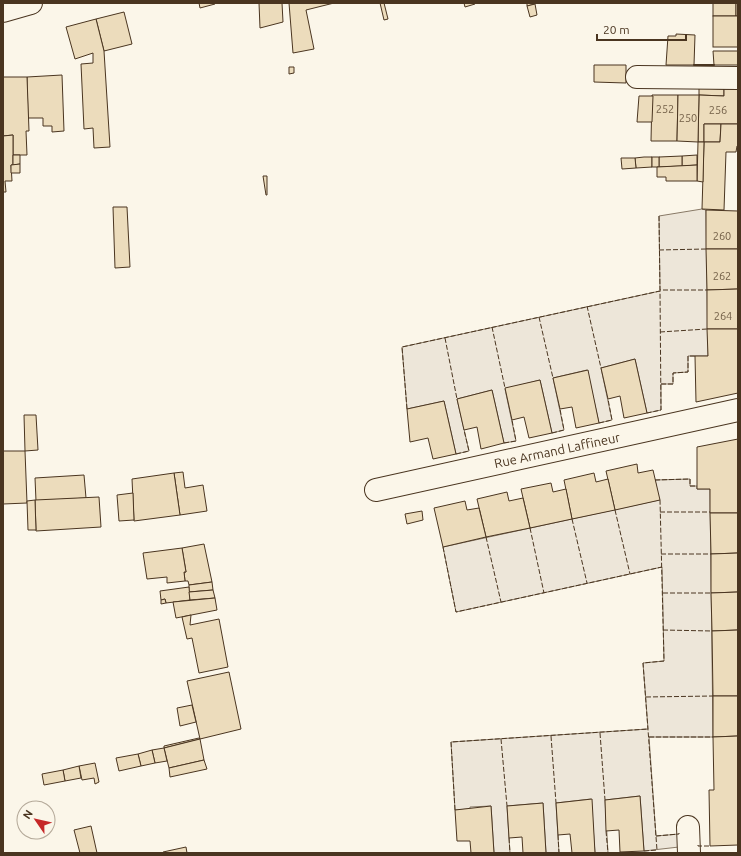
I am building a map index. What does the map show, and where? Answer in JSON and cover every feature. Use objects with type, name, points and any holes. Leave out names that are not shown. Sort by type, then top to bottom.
[{"type":"street","points":[[3,11],[32,3]]},
{"type":"street","points":[[637,77],[738,78]]},
{"type":"street","name":"Rue Armand Laffineur","points":[[376,490],[738,410]]},
{"type":"street","points":[[688,827],[689,853]]},
{"type":"shaded area","points":[[702,209],[706,210],[708,356],[688,356],[688,372],[673,373],[673,384],[661,384],[661,410],[647,413],[635,359],[601,368],[612,420],[599,423],[587,370],[553,378],[564,430],[552,433],[540,380],[505,389],[516,441],[504,443],[492,390],[457,399],[469,451],[456,454],[444,401],[407,409],[402,347],[660,291],[659,216]]},
{"type":"shaded area","points":[[690,479],[690,486],[697,486],[697,489],[710,489],[713,737],[649,737],[656,836],[679,834],[679,847],[644,851],[640,796],[605,800],[608,853],[595,853],[591,799],[556,803],[559,853],[546,853],[543,803],[507,806],[510,853],[494,853],[491,806],[470,807],[470,809],[455,810],[451,742],[648,729],[643,663],[664,661],[662,567],[456,612],[443,547],[659,500],[655,480]]},
{"type":"building","points":[[199,3],[215,3],[215,4],[200,8]]},
{"type":"building","points":[[259,3],[282,3],[283,22],[260,28]]},
{"type":"building","points":[[289,3],[334,3],[306,10],[314,49],[293,53]]},
{"type":"building","points":[[380,3],[384,3],[388,19],[384,20]]},
{"type":"building","points":[[464,3],[475,3],[475,4],[465,7]]},
{"type":"building","points":[[527,3],[535,3],[535,4],[527,6]]},
{"type":"building","points":[[713,3],[736,3],[736,16],[713,16]]},
{"type":"building","points":[[736,3],[738,3],[738,16],[736,16]]},
{"type":"building","points":[[535,4],[537,15],[530,17],[527,6]]},
{"type":"building","points":[[124,12],[132,44],[104,51],[96,19]]},
{"type":"building","points":[[713,16],[738,16],[738,47],[713,47]]},
{"type":"building","points":[[96,19],[104,51],[110,147],[94,148],[93,128],[84,129],[81,64],[93,63],[93,53],[75,59],[66,27]]},
{"type":"building","points":[[676,34],[695,35],[694,65],[666,65],[668,36],[676,36]]},
{"type":"building","points":[[713,51],[738,51],[738,65],[714,65]]},
{"type":"building","points":[[594,65],[626,65],[626,83],[594,82]]},
{"type":"building","points":[[289,67],[294,67],[294,73],[289,74]]},
{"type":"building","points":[[62,75],[64,131],[52,132],[52,126],[43,126],[43,118],[28,118],[27,77]]},
{"type":"building","points":[[3,77],[27,77],[29,131],[26,131],[27,155],[13,155],[13,135],[3,136]]},
{"type":"building","points":[[699,88],[724,89],[724,96],[699,95]]},
{"type":"building","points":[[724,89],[738,89],[738,124],[704,124],[704,142],[698,142],[699,95],[724,96]]},
{"type":"building","points":[[652,95],[678,95],[677,141],[651,141]]},
{"type":"building","points":[[678,95],[699,95],[698,142],[677,141]]},
{"type":"building","points":[[639,96],[653,96],[652,122],[637,122]]},
{"type":"building","points":[[704,124],[721,124],[720,142],[704,142]]},
{"type":"building","points":[[721,124],[738,124],[738,146],[736,152],[726,152],[724,210],[702,209],[704,142],[720,142]]},
{"type":"building","points":[[13,135],[13,165],[11,165],[12,181],[5,181],[6,192],[3,192],[3,136]]},
{"type":"building","points":[[698,142],[704,142],[703,182],[697,181]]},
{"type":"building","points":[[13,155],[20,155],[20,164],[13,165]]},
{"type":"building","points":[[697,155],[697,165],[682,166],[682,156]]},
{"type":"building","points":[[682,156],[682,166],[659,167],[659,157]]},
{"type":"building","points":[[652,157],[652,167],[636,168],[635,158]]},
{"type":"building","points":[[652,157],[659,157],[659,167],[652,167]]},
{"type":"building","points":[[621,158],[635,158],[636,168],[622,169]]},
{"type":"building","points":[[20,164],[20,173],[11,173],[11,165]]},
{"type":"building","points":[[697,165],[697,181],[666,181],[666,177],[657,177],[657,167]]},
{"type":"building","points":[[263,176],[267,176],[267,195],[266,195]]},
{"type":"building","points":[[113,207],[127,207],[130,267],[115,268]]},
{"type":"building","points":[[706,210],[738,211],[738,249],[706,249]]},
{"type":"building","points":[[706,249],[738,249],[738,289],[707,290]]},
{"type":"building","points":[[738,289],[738,329],[707,329],[707,290]]},
{"type":"building","points":[[707,329],[738,329],[738,393],[696,402],[695,356],[708,356]]},
{"type":"building","points":[[635,359],[647,413],[624,418],[620,396],[608,399],[601,368]]},
{"type":"building","points":[[588,370],[599,423],[576,428],[572,407],[560,409],[553,378]]},
{"type":"building","points":[[540,380],[552,433],[529,438],[524,417],[512,420],[505,388]]},
{"type":"building","points":[[492,390],[504,443],[481,449],[477,427],[464,430],[457,399]]},
{"type":"building","points":[[444,401],[456,454],[433,459],[428,438],[410,442],[407,409]]},
{"type":"building","points":[[24,415],[36,415],[38,450],[25,451]]},
{"type":"building","points":[[738,439],[738,513],[710,513],[710,489],[697,489],[697,447]]},
{"type":"building","points":[[3,451],[25,451],[27,503],[3,504]]},
{"type":"building","points":[[637,464],[638,473],[653,470],[660,500],[615,510],[606,471]]},
{"type":"building","points":[[183,472],[185,488],[203,485],[207,511],[180,515],[174,473]]},
{"type":"building","points":[[174,473],[180,515],[134,521],[132,479]]},
{"type":"building","points":[[594,473],[596,482],[608,479],[615,510],[572,519],[564,480]]},
{"type":"building","points":[[84,475],[86,498],[36,501],[35,478]]},
{"type":"building","points":[[551,483],[553,492],[566,489],[572,519],[530,528],[521,489]]},
{"type":"building","points":[[507,492],[509,501],[523,498],[530,528],[486,537],[477,499]]},
{"type":"building","points":[[133,493],[134,520],[119,521],[117,495]]},
{"type":"building","points":[[99,497],[101,527],[36,531],[35,500]]},
{"type":"building","points":[[35,500],[36,530],[28,530],[27,501]]},
{"type":"building","points":[[465,501],[467,510],[479,508],[486,537],[443,547],[434,508]]},
{"type":"building","points":[[422,511],[423,520],[407,524],[405,514]]},
{"type":"building","points":[[710,513],[738,513],[738,553],[711,554]]},
{"type":"building","points":[[204,544],[212,582],[189,585],[188,581],[185,581],[184,572],[186,572],[182,548]]},
{"type":"building","points":[[182,548],[186,572],[184,572],[185,581],[167,583],[167,577],[147,579],[143,553]]},
{"type":"building","points":[[738,553],[738,592],[711,593],[711,554]]},
{"type":"building","points":[[212,582],[213,590],[189,592],[189,585]]},
{"type":"building","points":[[189,587],[190,600],[166,603],[165,599],[161,600],[160,591]]},
{"type":"building","points":[[213,590],[215,598],[190,600],[189,592]]},
{"type":"building","points":[[738,592],[738,630],[712,631],[711,593]]},
{"type":"building","points":[[215,598],[217,610],[176,618],[173,602]]},
{"type":"building","points":[[165,599],[166,603],[161,604],[161,600]]},
{"type":"building","points":[[191,615],[190,625],[219,619],[228,667],[199,673],[192,638],[187,639],[182,617]]},
{"type":"building","points":[[738,630],[738,696],[713,696],[712,631]]},
{"type":"building","points":[[229,672],[241,729],[200,739],[187,681]]},
{"type":"building","points":[[713,696],[738,696],[738,736],[713,737]]},
{"type":"building","points":[[192,705],[196,722],[180,726],[177,708]]},
{"type":"building","points":[[738,736],[738,845],[710,846],[709,790],[714,790],[713,737]]},
{"type":"building","points":[[200,739],[164,748],[164,746]]},
{"type":"building","points":[[200,739],[204,760],[169,768],[164,748]]},
{"type":"building","points":[[164,748],[167,761],[155,763],[152,750]]},
{"type":"building","points":[[152,750],[155,763],[141,766],[138,754]]},
{"type":"building","points":[[138,754],[141,766],[119,771],[116,758]]},
{"type":"building","points":[[204,760],[207,769],[170,777],[169,768]]},
{"type":"building","points":[[95,763],[99,782],[95,784],[94,778],[82,780],[79,766]]},
{"type":"building","points":[[79,766],[81,778],[65,781],[63,770]]},
{"type":"building","points":[[63,770],[65,781],[44,785],[42,774]]},
{"type":"building","points":[[640,796],[644,851],[620,852],[619,830],[606,831],[605,800]]},
{"type":"building","points":[[592,799],[595,853],[572,853],[570,834],[558,835],[556,803]]},
{"type":"building","points":[[543,803],[546,853],[523,853],[522,837],[509,838],[507,806]]},
{"type":"building","points":[[491,806],[494,853],[471,853],[470,841],[457,841],[455,810]]},
{"type":"building","points":[[91,826],[97,853],[80,853],[74,830]]},
{"type":"building","points":[[186,847],[187,853],[163,853],[163,852]]},
{"type":"fence","points":[[659,216],[660,290],[707,290]]},
{"type":"fence","points":[[659,250],[706,249]]},
{"type":"fence","points":[[407,409],[402,347],[660,291],[661,410],[647,413]]},
{"type":"fence","points":[[587,306],[601,368]]},
{"type":"fence","points":[[539,317],[553,378]]},
{"type":"fence","points":[[492,327],[505,388]]},
{"type":"fence","points":[[660,332],[707,329]]},
{"type":"fence","points":[[445,338],[457,399]]},
{"type":"fence","points":[[661,384],[673,384],[673,373],[688,372],[688,356],[695,356]]},
{"type":"fence","points":[[599,423],[612,420],[608,399]]},
{"type":"fence","points":[[552,433],[564,430],[560,409]]},
{"type":"fence","points":[[504,443],[516,441],[512,420]]},
{"type":"fence","points":[[456,454],[469,451],[464,430]]},
{"type":"fence","points":[[655,480],[690,479],[690,486],[697,486]]},
{"type":"fence","points":[[644,851],[657,850],[643,663],[664,661],[660,500]]},
{"type":"fence","points":[[615,510],[630,574]]},
{"type":"fence","points":[[660,512],[710,512]]},
{"type":"fence","points":[[572,519],[587,583]]},
{"type":"fence","points":[[530,528],[544,593]]},
{"type":"fence","points":[[486,537],[501,602]]},
{"type":"fence","points":[[443,547],[456,612],[662,567]]},
{"type":"fence","points":[[661,554],[711,554]]},
{"type":"fence","points":[[663,593],[711,593]]},
{"type":"fence","points":[[663,630],[712,631]]},
{"type":"fence","points":[[646,697],[713,696]]},
{"type":"fence","points":[[455,810],[451,742],[648,729]]},
{"type":"fence","points":[[600,733],[605,800]]},
{"type":"fence","points":[[551,736],[556,803]]},
{"type":"fence","points":[[649,737],[713,737]]},
{"type":"fence","points":[[501,739],[507,806]]},
{"type":"fence","points":[[606,831],[608,853]]},
{"type":"fence","points":[[656,836],[679,833]]},
{"type":"fence","points":[[558,835],[559,853]]},
{"type":"fence","points":[[509,838],[510,853]]},
{"type":"fence","points":[[698,845],[710,846]]},
{"type":"wall","points":[[694,65],[714,65]]}]
